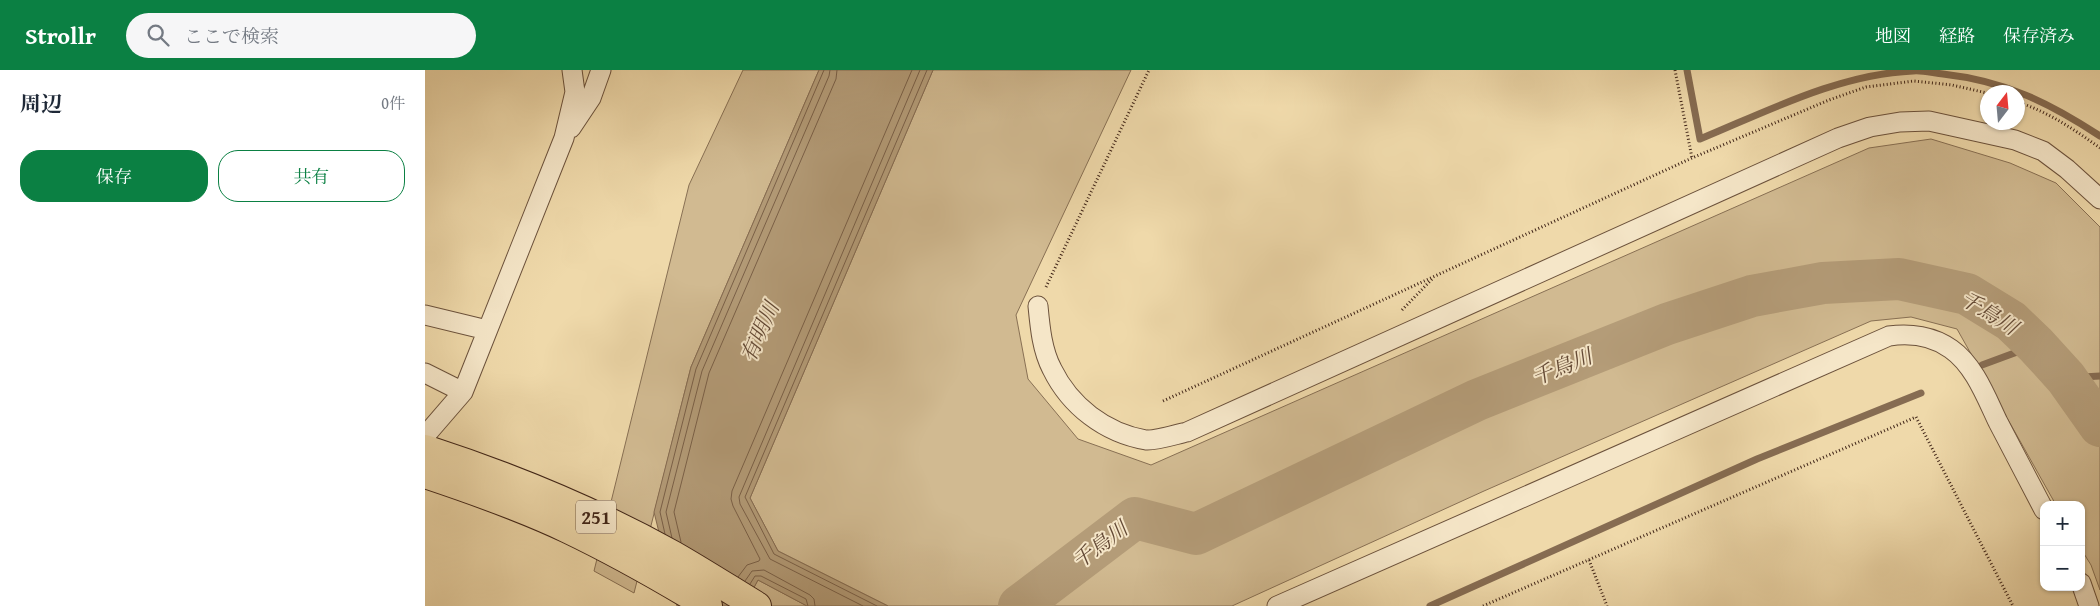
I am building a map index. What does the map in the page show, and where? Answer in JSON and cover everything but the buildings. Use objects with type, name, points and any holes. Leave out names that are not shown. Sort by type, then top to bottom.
[{"type":"highway","name":"251","points":[[425,449],[478,466],[575,506],[672,554],[757,606]]},
{"type":"highway","name":"251","points":[[425,474],[468,488],[566,528],[659,576],[708,606]]},
{"type":"street","points":[[425,436],[463,392],[563,138],[575,92],[572,70]]},
{"type":"street","points":[[563,138],[591,98],[601,70]]},
{"type":"street","points":[[1038,306],[1041,335],[1052,369],[1077,405],[1105,427],[1148,440],[1187,432],[1829,142],[1870,127],[1900,122],[1929,121],[2015,140],[2043,151],[2067,169],[2100,199]]},
{"type":"street","points":[[425,315],[487,330]]},
{"type":"street","points":[[1277,606],[1889,336],[1905,334],[1931,339],[1942,343],[1959,355],[1976,379],[2040,502]]},
{"type":"street","points":[[425,372],[463,392]]},
{"type":"street","points":[[2084,591],[2089,606]]},
{"type":"path","points":[[1038,306],[1149,70]]},
{"type":"path","points":[[1675,70],[1692,158]]},
{"type":"path","points":[[1163,401],[1692,158],[1829,100],[1866,87],[1914,81],[1952,85],[1980,91]]},
{"type":"path","points":[[2025,104],[2062,123],[2100,148]]},
{"type":"path","points":[[1483,606],[1916,417],[2013,606]]},
{"type":"path","points":[[1589,560],[1607,606]]},
{"type":"shaded area","points":[[743,70],[819,70],[691,367],[634,593],[594,571],[689,185]]},
{"type":"shaded area","points":[[933,70],[1131,70],[1016,315],[1028,379],[1078,439],[1151,465],[1869,148],[1931,139],[2010,163],[2056,183],[2100,227],[2100,590],[2091,565],[2085,555],[2085,501],[2054,501],[1957,329],[1911,317],[1871,321],[1484,491],[1232,606],[888,606],[778,551],[750,498]]},
{"type":"shaded area","points":[[758,580],[807,606],[744,606]]},
{"type":"water","name":"有明川","points":[[819,70],[933,70],[750,498],[778,551],[888,606],[807,606],[758,580],[744,606],[677,606],[654,512],[691,367]]},
{"type":"waterway","points":[[1687,70],[1700,139],[1831,86],[1885,74],[1916,71],[1965,77],[2006,88],[2044,103],[2100,136]]},
{"type":"waterway","name":"千鳥川","points":[[1019,606],[1135,518],[1196,534],[1477,400],[1667,324],[1752,296],[1823,283],[1899,279],[1967,294],[2011,321],[2036,345],[2066,378],[2100,426]]},
{"type":"waterway","points":[[1982,365],[2036,345]]},
{"type":"waterway","points":[[2066,378],[2100,376]]},
{"type":"waterway","points":[[1430,606],[1757,459],[1921,393]]}]
